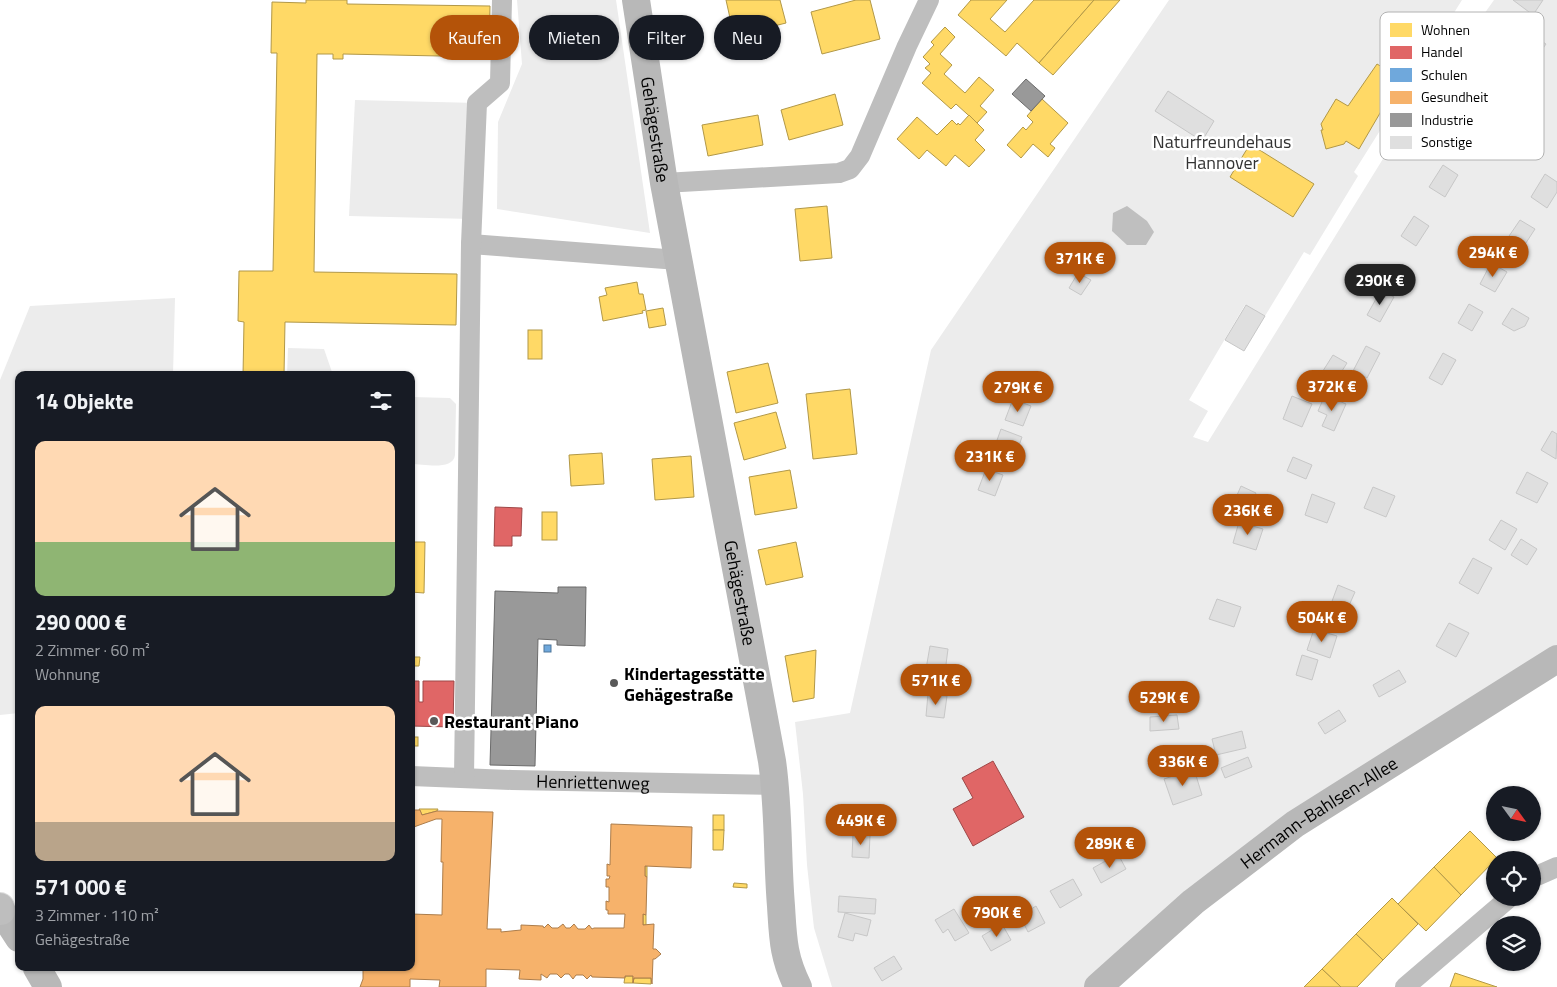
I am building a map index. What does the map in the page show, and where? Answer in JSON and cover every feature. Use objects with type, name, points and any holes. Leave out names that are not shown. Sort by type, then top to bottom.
[{"type":"street","points":[[464,778],[471,244],[477,103],[500,83],[502,0]]},
{"type":"street","name":"Gehägestraße","points":[[636,0],[664,183],[776,785],[778,877],[784,951],[798,987]]},
{"type":"street","points":[[664,183],[839,173],[850,169],[860,156],[907,46],[929,0]]},
{"type":"street","points":[[471,244],[678,260]]},
{"type":"street","name":"Hermann-Bahlsen-Allee","points":[[1098,987],[1193,902],[1295,824],[1557,658]]},
{"type":"street","name":"Henriettenweg","points":[[415,776],[776,785]]},
{"type":"street","points":[[1541,874],[1557,868]]},
{"type":"street","points":[[1405,987],[1500,906]]},
{"type":"street","points":[[0,909],[15,932]]},
{"type":"green space","points":[[517,0],[616,0],[618,15],[529,15],[529,60],[619,60],[619,21],[650,233],[497,209],[498,122],[522,64]]},
{"type":"green space","points":[[1169,0],[1462,0],[1454,12],[1380,12],[1380,131],[1354,172],[1358,176],[1310,255],[1304,252],[1265,316],[1245,305],[1189,400],[1208,411],[1193,437],[1208,442],[1382,160],[1544,160],[1544,12],[1485,12],[1494,0],[1557,0],[1557,659],[1428,739],[1098,987],[832,987],[814,928],[795,722],[850,713],[931,350]]},
{"type":"green space","points":[[355,100],[477,103],[471,219],[349,216]]},
{"type":"green space","points":[[175,298],[173,371],[15,371],[15,713],[0,715],[0,380],[30,306]]},
{"type":"green space","points":[[288,348],[324,349],[332,371],[287,371]]},
{"type":"green space","points":[[415,397],[450,398],[456,404],[455,455],[449,463],[437,466],[415,464]]},
{"type":"shaded area","points":[[1127,206],[1147,221],[1154,232],[1146,245],[1127,245],[1112,231],[1113,213]]},
{"type":"building: Wohnen","points":[[306,0],[347,0],[347,4],[490,6],[490,15],[430,15],[430,56],[343,54],[343,59],[333,59],[333,54],[317,54],[314,272],[457,274],[456,325],[285,322],[284,371],[243,371],[244,322],[238,321],[239,271],[273,271],[277,53],[271,53],[272,2],[306,3]]},
{"type":"building: Wohnen","points":[[726,0],[780,0],[786,23],[781,24],[781,15],[729,15]]},
{"type":"building: Wohnen","points":[[856,0],[870,0],[880,39],[822,54],[811,12]]},
{"type":"building: Wohnen","points":[[971,0],[1007,0],[990,19],[1005,32],[1034,0],[1094,0],[1039,63],[1017,43],[1006,56],[958,15]]},
{"type":"building: Wohnen","points":[[1094,0],[1120,0],[1053,75],[1039,63]]},
{"type":"building: Wohnen","points":[[945,27],[955,37],[940,54],[952,65],[944,74],[965,93],[979,77],[994,90],[980,106],[987,112],[977,123],[956,104],[951,109],[922,83],[931,73],[925,68],[930,64],[923,57],[934,45],[931,42]]},
{"type":"building: Wohnen","name":"Naturfreundehaus Hannover","points":[[1377,64],[1380,66],[1380,113],[1359,149],[1346,141],[1344,144],[1326,149],[1321,124],[1336,99],[1348,106]]},
{"type":"building: Wohnen","points":[[835,94],[843,125],[789,140],[781,110]]},
{"type":"building: Wohnen","points":[[1042,99],[1068,123],[1050,144],[1055,148],[1048,157],[1033,144],[1021,158],[1007,145],[1023,127],[1026,130],[1033,122],[1027,116]]},
{"type":"building: Wohnen","points":[[758,115],[763,145],[708,156],[702,125]]},
{"type":"building: Wohnen","points":[[969,115],[984,130],[975,140],[985,150],[969,167],[955,155],[946,166],[927,150],[919,159],[897,139],[917,117],[937,135],[952,120],[957,125],[958,123],[960,125]]},
{"type":"building: Wohnen","points":[[1250,144],[1314,184],[1293,217],[1230,177]]},
{"type":"building: Wohnen","points":[[827,206],[832,258],[800,261],[795,209]]},
{"type":"building: Wohnen","points":[[637,282],[639,294],[643,294],[646,310],[642,311],[643,313],[603,321],[599,297],[607,295],[605,288]]},
{"type":"building: Wohnen","points":[[663,308],[666,325],[649,328],[646,311]]},
{"type":"building: Wohnen","points":[[528,330],[542,330],[542,359],[528,359]]},
{"type":"building: Wohnen","points":[[768,363],[778,403],[736,413],[727,372]]},
{"type":"building: Wohnen","points":[[850,389],[857,454],[813,459],[806,394]]},
{"type":"building: Wohnen","points":[[776,412],[786,448],[744,460],[734,423]]},
{"type":"building: Wohnen","points":[[602,453],[604,484],[571,486],[569,455]]},
{"type":"building: Wohnen","points":[[691,456],[694,497],[655,500],[652,459]]},
{"type":"building: Wohnen","points":[[790,470],[797,508],[755,515],[749,477]]},
{"type":"building: Wohnen","points":[[542,512],[557,512],[557,540],[542,540]]},
{"type":"building: Wohnen","points":[[415,542],[425,542],[424,593],[415,592]]},
{"type":"building: Wohnen","points":[[796,542],[803,577],[766,585],[758,550]]},
{"type":"building: Wohnen","points":[[816,650],[814,698],[793,702],[785,656]]},
{"type":"building: Wohnen","points":[[415,657],[420,657],[419,666],[415,666]]},
{"type":"building: Wohnen","points":[[415,737],[418,737],[418,746],[415,746]]},
{"type":"building: Wohnen","points":[[419,809],[438,809],[437,811],[422,815]]},
{"type":"building: Wohnen","points":[[713,815],[724,815],[724,830],[713,830]]},
{"type":"building: Wohnen","points":[[713,830],[724,830],[723,850],[713,850]]},
{"type":"building: Wohnen","points":[[1470,831],[1490,851],[1486,851],[1486,869],[1461,895],[1434,867]]},
{"type":"building: Wohnen","points":[[645,866],[647,866],[647,877],[645,876]]},
{"type":"building: Wohnen","points":[[1434,867],[1461,895],[1426,931],[1398,904]]},
{"type":"building: Wohnen","points":[[734,883],[747,884],[747,888],[733,887]]},
{"type":"building: Wohnen","points":[[1392,898],[1418,924],[1383,960],[1356,934]]},
{"type":"building: Wohnen","points":[[643,914],[646,915],[646,925],[643,925]]},
{"type":"building: Wohnen","points":[[1356,934],[1383,960],[1357,987],[1341,987],[1322,969]]},
{"type":"building: Wohnen","points":[[1322,969],[1341,987],[1304,987]]},
{"type":"building: Wohnen","points":[[1455,973],[1497,987],[1450,987]]},
{"type":"building: Wohnen","points":[[625,976],[633,976],[633,983],[624,983]]},
{"type":"building: Wohnen","points":[[634,978],[651,978],[651,984],[633,983]]},
{"type":"building: Handel","points":[[495,507],[522,508],[521,536],[512,536],[512,546],[494,546]]},
{"type":"building: Handel","points":[[415,681],[419,681],[419,702],[423,702],[423,681],[454,681],[453,727],[415,726]]},
{"type":"building: Handel","points":[[993,761],[1024,817],[973,846],[953,809],[973,798],[962,778]]},
{"type":"building: Schulen","points":[[544,645],[551,645],[551,652],[544,652]]},
{"type":"building: Gesundheit","points":[[415,810],[420,810],[422,815],[437,811],[493,812],[487,929],[501,929],[501,932],[521,930],[521,925],[543,926],[544,928],[548,924],[552,928],[558,928],[563,924],[566,928],[570,928],[574,924],[578,929],[585,929],[589,925],[592,929],[624,928],[625,914],[608,914],[608,910],[606,910],[606,901],[609,902],[609,887],[606,887],[606,879],[609,879],[610,876],[607,876],[607,864],[610,865],[611,824],[692,827],[691,868],[645,866],[645,876],[647,877],[646,915],[643,914],[643,925],[654,924],[653,949],[656,949],[661,954],[653,959],[652,984],[651,978],[634,978],[633,983],[633,976],[625,976],[625,978],[592,977],[591,975],[587,979],[583,975],[576,975],[573,979],[569,974],[565,974],[561,978],[557,974],[550,974],[547,978],[541,974],[541,980],[519,979],[520,970],[486,969],[486,987],[439,987],[440,980],[410,979],[410,987],[360,987],[363,971],[415,971],[415,914],[442,915],[442,819],[436,819],[415,827]]},
{"type":"building: Industrie","points":[[1026,79],[1045,96],[1031,111],[1012,94]]},
{"type":"building: Industrie","points":[[558,587],[586,587],[585,646],[557,645],[557,640],[538,639],[535,766],[490,765],[495,591],[558,593]]},
{"type":"building: Sonstige","points":[[1513,0],[1543,0],[1535,12],[1529,12]]},
{"type":"building: Sonstige","points":[[1168,91],[1214,121],[1202,141],[1155,111]]},
{"type":"building: Sonstige","points":[[1443,165],[1458,175],[1445,197],[1429,187]]},
{"type":"building: Sonstige","points":[[1545,174],[1557,182],[1557,192],[1547,208],[1531,197]]},
{"type":"building: Sonstige","points":[[1414,216],[1429,226],[1416,246],[1401,236]]},
{"type":"building: Sonstige","points":[[1520,220],[1535,229],[1522,249],[1507,239]]},
{"type":"building: Sonstige","points":[[1491,263],[1507,272],[1495,292],[1480,284]]},
{"type":"building: Sonstige","points":[[1393,266],[1407,274],[1395,294],[1382,286]]},
{"type":"building: Sonstige","points":[[1078,273],[1091,280],[1081,295],[1069,288]]},
{"type":"building: Sonstige","points":[[1381,290],[1394,297],[1380,322],[1367,315]]},
{"type":"building: Sonstige","points":[[1469,304],[1483,312],[1472,331],[1458,323]]},
{"type":"building: Sonstige","points":[[1246,305],[1265,316],[1244,351],[1225,340]]},
{"type":"building: Sonstige","points":[[1512,308],[1529,318],[1525,326],[1514,331],[1502,324]]},
{"type":"building: Sonstige","points":[[1366,346],[1380,353],[1367,378],[1353,371]]},
{"type":"building: Sonstige","points":[[1443,353],[1456,360],[1442,385],[1429,378]]},
{"type":"building: Sonstige","points":[[1333,355],[1347,363],[1335,382],[1321,374]]},
{"type":"building: Sonstige","points":[[1325,395],[1346,404],[1334,431],[1322,426],[1327,415],[1318,411]]},
{"type":"building: Sonstige","points":[[1292,396],[1312,404],[1302,427],[1283,419]]},
{"type":"building: Sonstige","points":[[1013,399],[1031,406],[1023,426],[1005,420]]},
{"type":"building: Sonstige","points":[[1001,429],[1022,437],[1012,465],[991,457]]},
{"type":"building: Sonstige","points":[[1552,431],[1557,434],[1556,459],[1541,450]]},
{"type":"building: Sonstige","points":[[1293,457],[1312,465],[1306,479],[1287,471]]},
{"type":"building: Sonstige","points":[[986,469],[1003,475],[995,496],[978,490]]},
{"type":"building: Sonstige","points":[[1527,472],[1548,483],[1537,503],[1516,493]]},
{"type":"building: Sonstige","points":[[1241,486],[1256,493],[1246,515],[1231,509]]},
{"type":"building: Sonstige","points":[[1373,487],[1395,496],[1386,517],[1364,508]]},
{"type":"building: Sonstige","points":[[1312,494],[1335,503],[1327,523],[1305,515]]},
{"type":"building: Sonstige","points":[[1501,520],[1517,529],[1505,550],[1489,540]]},
{"type":"building: Sonstige","points":[[1239,522],[1263,529],[1256,550],[1233,543]]},
{"type":"building: Sonstige","points":[[1521,539],[1537,549],[1527,565],[1511,555]]},
{"type":"building: Sonstige","points":[[1473,558],[1492,568],[1478,594],[1459,583]]},
{"type":"building: Sonstige","points":[[1338,585],[1355,592],[1347,610],[1331,604]]},
{"type":"building: Sonstige","points":[[1217,599],[1241,607],[1234,627],[1209,619]]},
{"type":"building: Sonstige","points":[[1449,623],[1469,633],[1456,657],[1436,646]]},
{"type":"building: Sonstige","points":[[1314,629],[1337,636],[1330,658],[1307,650]]},
{"type":"building: Sonstige","points":[[930,646],[948,649],[945,672],[926,669]]},
{"type":"building: Sonstige","points":[[1302,655],[1318,660],[1312,680],[1296,675]]},
{"type":"building: Sonstige","points":[[1399,670],[1406,682],[1379,697],[1373,685]]},
{"type":"building: Sonstige","points":[[928,694],[947,696],[944,718],[926,716]]},
{"type":"building: Sonstige","points":[[1339,710],[1346,721],[1325,734],[1318,723]]},
{"type":"building: Sonstige","points":[[1177,715],[1179,729],[1150,731],[1150,717]]},
{"type":"building: Sonstige","points":[[1242,731],[1246,748],[1216,755],[1212,739]]},
{"type":"building: Sonstige","points":[[1248,757],[1252,767],[1225,778],[1221,768]]},
{"type":"building: Sonstige","points":[[1194,769],[1202,795],[1173,805],[1164,779]]},
{"type":"building: Sonstige","points":[[853,834],[870,835],[869,858],[852,857]]},
{"type":"building: Sonstige","points":[[1118,854],[1126,869],[1101,883],[1093,868]]},
{"type":"building: Sonstige","points":[[1073,879],[1082,895],[1060,908],[1050,891]]},
{"type":"building: Sonstige","points":[[839,896],[876,899],[875,914],[838,912]]},
{"type":"building: Sonstige","points":[[1036,906],[1045,923],[1028,932],[1020,916]]},
{"type":"building: Sonstige","points":[[954,909],[969,933],[955,941],[948,929],[943,933],[935,920]]},
{"type":"building: Sonstige","points":[[845,913],[871,920],[867,936],[855,933],[853,941],[838,937]]},
{"type":"building: Sonstige","points":[[1002,924],[1011,940],[991,951],[982,936]]},
{"type":"building: Sonstige","points":[[894,956],[902,969],[882,981],[874,968]]},
{"type":"place","name":"Kindertagesstätte Gehägestraße","points":[[614,683]]},
{"type":"place","name":"Restaurant Piano","points":[[434,721]]}]
